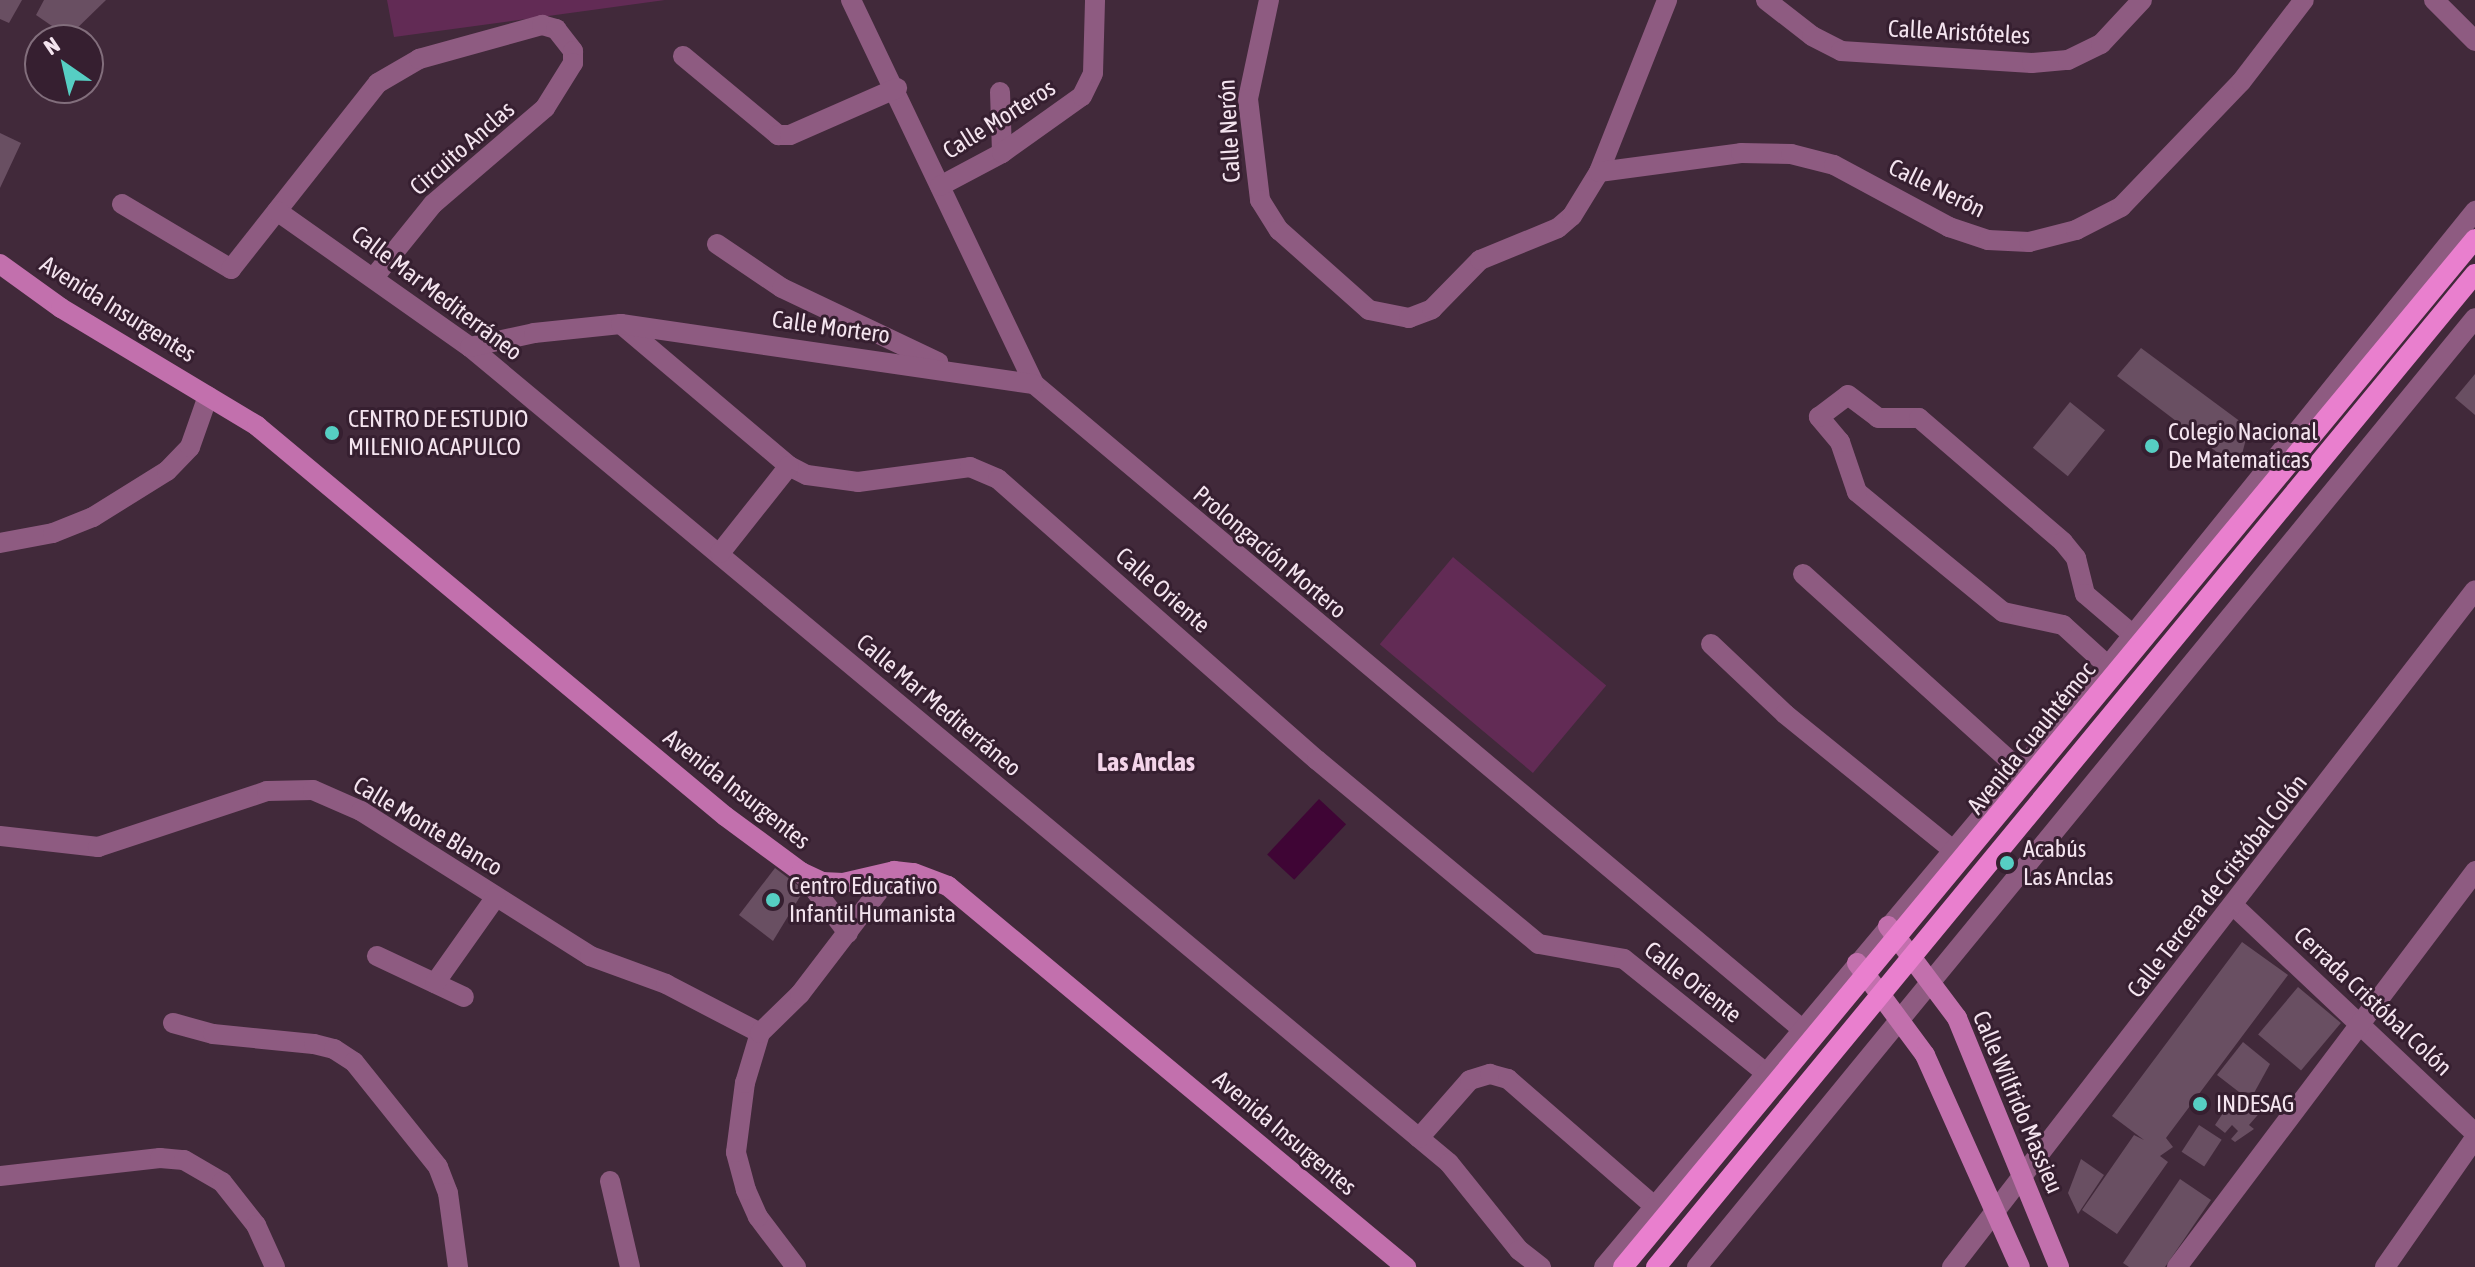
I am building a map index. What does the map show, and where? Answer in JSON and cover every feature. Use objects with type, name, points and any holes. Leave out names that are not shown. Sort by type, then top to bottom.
[{"type":"main road","name":"Avenida Cuauhtémoc","points":[[1623,1267],[2475,239]]},
{"type":"main road","name":"Avenida Insurgentes","points":[[0,264],[61,308],[257,426],[725,816],[801,872],[822,882],[843,883],[894,871],[948,886],[1406,1267]]},
{"type":"main road","name":"Avenida Cuauhtémoc","points":[[1656,1267],[2475,274]]},
{"type":"main road","name":"Calle Wilfrido Massieu","points":[[1888,926],[1957,1018],[2059,1267]]},
{"type":"main road","points":[[1857,963],[1925,1055],[1999,1211],[2020,1267]]},
{"type":"street","name":"Prolongación Mortero","points":[[851,0],[897,88],[1034,384],[1802,1029]]},
{"type":"street","name":"Calle Morteros","points":[[940,186],[1002,153],[1082,96],[1093,73],[1095,0]]},
{"type":"street","name":"Calle Nerón","points":[[1269,0],[1248,99],[1260,200],[1279,230],[1369,310],[1409,318],[1432,309],[1480,260],[1565,222],[1599,172],[1667,0]]},
{"type":"street","name":"Calle Aristóteles","points":[[1766,0],[1812,36],[1841,51],[2032,63],[2068,60],[2101,44],[2142,0]]},
{"type":"street","name":"Calle Nerón","points":[[1599,172],[1741,153],[1791,154],[1834,165],[1949,227],[1988,240],[2029,242],[2076,230],[2121,207],[2241,82],[2304,0]]},
{"type":"street","points":[[2434,0],[2475,41]]},
{"type":"street","name":"Circuito Anclas","points":[[277,211],[378,83],[398,69],[542,25],[556,29],[573,51],[573,63],[545,108],[433,204],[375,276]]},
{"type":"street","points":[[683,56],[763,127],[778,135],[790,135],[897,88]]},
{"type":"street","points":[[1000,92],[1002,153]]},
{"type":"street","points":[[122,204],[231,269],[277,211]]},
{"type":"street","name":"Calle Mar Mediterráneo","points":[[277,211],[375,276],[470,347],[720,553],[1449,1163],[1519,1250],[1541,1267]]},
{"type":"street","points":[[1604,1267],[2108,666],[2475,211]]},
{"type":"street","points":[[717,244],[782,288],[950,369]]},
{"type":"street","points":[[1697,1267],[2475,318]]},
{"type":"street","points":[[470,347],[534,333],[621,324]]},
{"type":"street","name":"Calle Mortero","points":[[621,324],[950,369],[1034,384]]},
{"type":"street","name":"Calle Oriente","points":[[621,324],[789,466],[830,481],[858,482],[955,467],[970,467],[998,479],[1317,760],[1539,944],[1624,959],[1766,1073]]},
{"type":"street","points":[[2108,666],[2063,625],[2003,612],[1857,492],[1840,442],[1819,417],[1848,395],[1878,418],[1919,418],[2063,542],[2076,558],[2085,594],[2133,635]]},
{"type":"street","name":"Avenida Insurgentes","points":[[0,543],[53,533],[93,517],[167,471],[190,447],[208,396]]},
{"type":"street","points":[[720,553],[789,466]]},
{"type":"street","points":[[1803,574],[2021,771]]},
{"type":"street","name":"Calle Tercera de Cristóbal Colón","points":[[1952,1267],[2235,907],[2475,590]]},
{"type":"street","points":[[1711,644],[1785,714],[1954,851]]},
{"type":"street","name":"Calle Monte Blanco","points":[[0,836],[98,847],[267,791],[313,790],[361,811],[590,956],[666,984],[760,1033]]},
{"type":"street","points":[[796,1267],[758,1217],[736,1152],[736,1120],[760,1033],[800,994],[894,871]]},
{"type":"street","points":[[2177,1267],[2475,871]]},
{"type":"street","points":[[801,872],[848,933]]},
{"type":"street","points":[[435,983],[496,897]]},
{"type":"street","name":"Cerrada Cristóbal Colón","points":[[2235,907],[2475,1136]]},
{"type":"street","points":[[377,956],[464,997]]},
{"type":"street","points":[[173,1023],[213,1034],[314,1044],[354,1062],[438,1167],[448,1193],[458,1267]]},
{"type":"street","points":[[1419,1138],[1470,1080],[1490,1074],[1508,1079],[1654,1206]]},
{"type":"street","points":[[2385,1267],[2475,1136]]},
{"type":"street","points":[[0,1176],[160,1158],[184,1160],[222,1182],[256,1225],[275,1267]]},
{"type":"street","points":[[610,1181],[630,1267]]},
{"type":"shaded area","points":[[387,0],[665,0],[394,37]]},
{"type":"shaded area","points":[[1453,557],[1606,686],[1533,773],[1380,644]]},
{"type":"shaded area","points":[[1319,799],[1346,824],[1294,880],[1267,855]]},
{"type":"building","points":[[0,0],[22,0],[9,23],[0,19]]},
{"type":"building","points":[[44,0],[106,0],[81,24],[49,24],[36,15]]},
{"type":"building","points":[[0,133],[21,143],[0,188]]},
{"type":"building","points":[[2141,348],[2249,428],[2242,454],[2222,456],[2117,376]]},
{"type":"building","points":[[2475,374],[2475,415],[2455,398]]},
{"type":"building","points":[[2070,402],[2105,430],[2068,476],[2033,448]]},
{"type":"building","name":"Centro Educativo Infantil Humanista","points":[[775,868],[804,890],[773,941],[739,915]]},
{"type":"building","points":[[2242,942],[2288,975],[2166,1138],[2173,1147],[2160,1156],[2168,1162],[2117,1234],[2082,1210],[2134,1135],[2144,1140],[2112,1116]]},
{"type":"building","points":[[2298,987],[2341,1023],[2301,1070],[2258,1034]]},
{"type":"building","points":[[2243,1042],[2270,1064],[2254,1093],[2239,1092],[2217,1075]]},
{"type":"building","points":[[2246,1093],[2263,1109],[2249,1125],[2254,1129],[2235,1142],[2231,1139],[2238,1131],[2232,1125],[2225,1133],[2215,1125],[2231,1101],[2236,1105]]},
{"type":"building","points":[[2199,1125],[2222,1140],[2204,1167],[2182,1152]]},
{"type":"building","points":[[2081,1159],[2104,1175],[2078,1214],[2068,1193]]},
{"type":"building","points":[[2180,1179],[2211,1200],[2165,1267],[2129,1267],[2123,1263]]},
{"type":"place","name":"CENTRO DE ESTUDIO MILENIO ACAPULCO","points":[[332,433]]},
{"type":"place","name":"Colegio Nacional De Matematicas","points":[[2152,446]]},
{"type":"place","name":"Acabús Las Anclas","points":[[2007,863]]},
{"type":"place","name":"Centro Educativo Infantil Humanista","points":[[773,900]]},
{"type":"place","name":"INDESAG","points":[[2200,1104]]},
{"type":"district","name":"Las Anclas","points":[[1146,763]]}]
